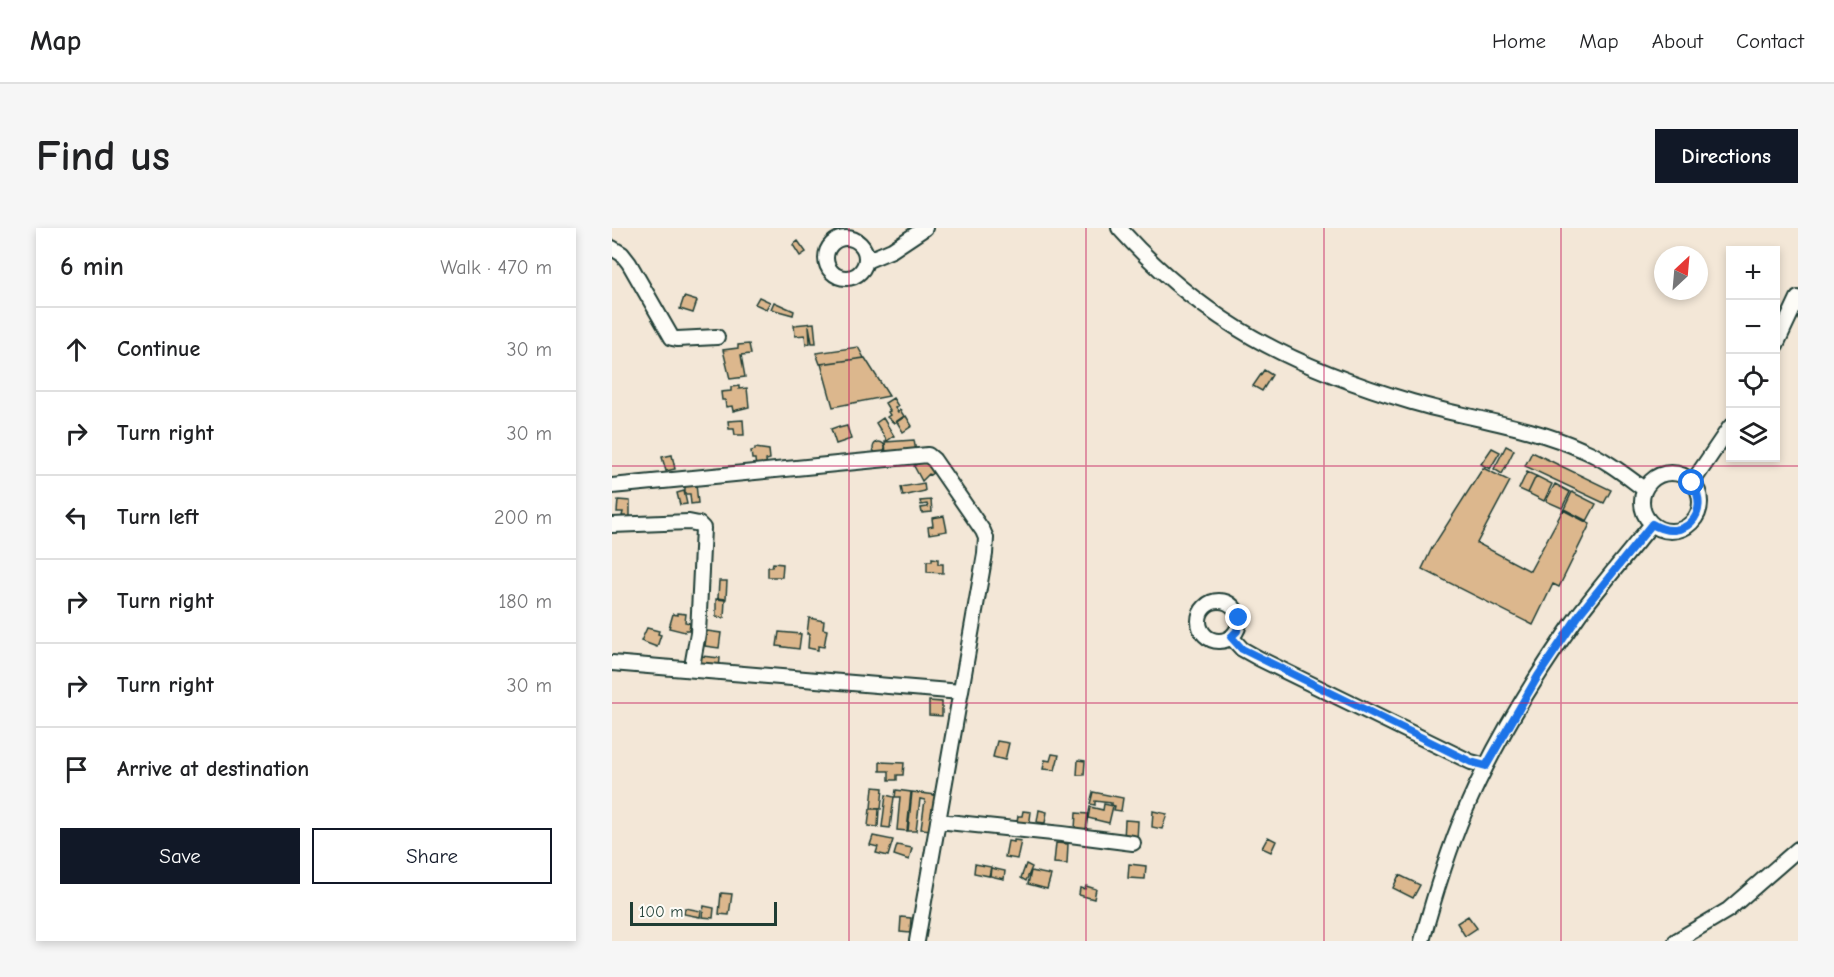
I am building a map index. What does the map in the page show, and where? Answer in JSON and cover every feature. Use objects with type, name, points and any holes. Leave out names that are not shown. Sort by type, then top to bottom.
[{"type":"street","points":[[866,261],[892,250],[925,228]]},
{"type":"street","points":[[1119,228],[1146,258],[1178,286],[1263,345],[1308,366],[1413,402],[1544,435],[1584,450],[1644,489]]},
{"type":"street","points":[[612,248],[622,254],[629,263],[672,338],[717,337]]},
{"type":"street","points":[[1780,336],[1798,298]]},
{"type":"street","points":[[1692,483],[1726,434]]},
{"type":"street","points":[[612,486],[922,455],[932,457],[983,531],[986,538],[985,554],[917,941]]},
{"type":"street","points":[[1666,473],[1685,477],[1697,491],[1700,501],[1698,510],[1687,526],[1679,530],[1660,529],[1652,524],[1642,508],[1644,489],[1658,476],[1666,473]]},
{"type":"street","points":[[612,525],[689,522],[699,524],[703,528],[698,633],[693,661]]},
{"type":"street","points":[[1422,941],[1450,850],[1486,766],[1538,676],[1581,612],[1652,524]]},
{"type":"street","points":[[1231,637],[1242,649],[1260,659],[1471,762],[1486,766]]},
{"type":"street","points":[[612,663],[961,692]]},
{"type":"street","points":[[938,821],[1133,843]]},
{"type":"street","points":[[1677,941],[1728,910],[1798,849]]},
{"type":"building","points":[[798,241],[806,252],[800,256],[793,245]]},
{"type":"building","points":[[684,297],[697,301],[693,313],[680,309]]},
{"type":"building","points":[[759,297],[770,302],[766,309],[755,304]]},
{"type":"building","points":[[774,302],[794,311],[793,315],[771,309]]},
{"type":"building","points":[[814,323],[816,343],[812,343],[809,326],[810,343],[806,345],[805,335],[795,336],[794,325]]},
{"type":"building","points":[[749,344],[751,354],[741,355],[745,377],[730,379],[723,350]]},
{"type":"building","points":[[858,347],[864,358],[820,364],[816,353]]},
{"type":"building","points":[[865,358],[889,396],[833,407],[821,364]]},
{"type":"building","points":[[1264,370],[1272,375],[1262,391],[1253,386]]},
{"type":"building","points":[[739,386],[739,389],[747,388],[749,407],[733,411],[732,406],[726,407],[721,392],[731,391],[731,387]]},
{"type":"building","points":[[893,398],[898,406],[895,408],[898,412],[900,410],[904,416],[894,423],[887,417],[890,411],[885,403]]},
{"type":"building","points":[[906,416],[912,426],[903,432],[897,422]]},
{"type":"building","points":[[883,418],[894,436],[887,441],[876,423]]},
{"type":"building","points":[[743,420],[744,435],[735,435],[734,429],[729,429],[728,421]]},
{"type":"building","points":[[839,426],[839,428],[847,426],[851,439],[836,444],[831,429]]},
{"type":"building","points":[[914,440],[916,452],[886,454],[885,442]]},
{"type":"building","points":[[879,442],[885,448],[879,454],[873,448]]},
{"type":"building","points":[[1506,446],[1514,450],[1502,474],[1494,469]]},
{"type":"building","points":[[755,448],[769,450],[770,459],[766,460],[767,468],[756,469],[751,451]]},
{"type":"building","points":[[1492,448],[1500,452],[1490,469],[1481,464]]},
{"type":"building","points":[[1532,452],[1611,490],[1604,503],[1525,466]]},
{"type":"building","points":[[672,455],[675,469],[666,471],[662,457]]},
{"type":"building","points":[[925,459],[934,472],[922,481],[914,466]]},
{"type":"building","points":[[1483,468],[1510,481],[1477,543],[1530,571],[1563,510],[1590,524],[1559,587],[1553,584],[1533,625],[1422,569],[1432,548]]},
{"type":"building","points":[[1527,472],[1536,476],[1528,493],[1519,489]]},
{"type":"building","points":[[1536,476],[1552,484],[1544,501],[1528,493]]},
{"type":"building","points":[[924,483],[925,491],[903,496],[901,487]]},
{"type":"building","points":[[696,484],[698,503],[691,504],[690,494],[685,494],[685,485]]},
{"type":"building","points":[[1555,484],[1570,492],[1562,508],[1546,501]]},
{"type":"building","points":[[684,491],[687,504],[680,505],[677,493]]},
{"type":"building","points":[[1572,492],[1596,504],[1587,521],[1564,509]]},
{"type":"building","points":[[618,500],[630,501],[630,517],[622,516],[623,512],[617,512]]},
{"type":"building","points":[[931,500],[932,512],[922,513],[921,508],[928,507],[927,504],[921,505],[920,501]]},
{"type":"building","points":[[944,516],[947,531],[929,534],[928,527],[933,526],[932,518]]},
{"type":"building","points":[[932,558],[938,559],[938,564],[943,564],[943,573],[927,572],[927,561],[932,561]]},
{"type":"building","points":[[773,563],[783,564],[782,577],[768,577],[768,567],[772,567]]},
{"type":"building","points":[[719,581],[727,581],[726,599],[718,598]]},
{"type":"building","points":[[716,599],[725,600],[724,618],[716,617]]},
{"type":"building","points":[[677,613],[686,614],[685,622],[690,623],[689,630],[685,632],[669,628],[673,614],[677,615]]},
{"type":"building","points":[[809,618],[824,621],[823,629],[827,630],[824,647],[818,646],[818,650],[808,648]]},
{"type":"building","points":[[647,628],[659,631],[658,634],[661,635],[657,647],[641,641]]},
{"type":"building","points":[[707,631],[721,633],[719,648],[705,646]]},
{"type":"building","points":[[779,632],[801,634],[799,649],[777,646]]},
{"type":"building","points":[[701,656],[720,658],[719,669],[700,669]]},
{"type":"building","points":[[929,701],[942,702],[942,716],[929,715]]},
{"type":"building","points":[[997,741],[1009,743],[1005,760],[993,757]]},
{"type":"building","points":[[1052,754],[1059,755],[1055,770],[1043,769],[1045,760],[1050,761]]},
{"type":"building","points":[[1078,760],[1085,761],[1084,775],[1077,775]]},
{"type":"building","points":[[880,762],[904,763],[903,775],[897,775],[897,780],[889,780],[889,771],[880,771]]},
{"type":"building","points":[[873,787],[883,788],[881,809],[871,808]]},
{"type":"building","points":[[896,790],[911,792],[907,831],[897,830],[900,797],[895,797]]},
{"type":"building","points":[[912,792],[936,795],[932,830],[921,829],[925,800],[920,799],[916,831],[908,831]]},
{"type":"building","points":[[1093,792],[1123,798],[1121,811],[1114,810],[1115,806],[1111,803],[1095,801],[1095,805],[1090,804]]},
{"type":"building","points":[[886,795],[894,797],[890,828],[882,827]]},
{"type":"building","points":[[1104,804],[1113,806],[1109,823],[1088,818],[1090,807],[1103,810]]},
{"type":"building","points":[[870,809],[879,809],[878,827],[868,826]]},
{"type":"building","points":[[1039,810],[1047,812],[1045,823],[1037,822]]},
{"type":"building","points":[[1023,811],[1031,812],[1029,827],[1017,822],[1018,816],[1022,816]]},
{"type":"building","points":[[1153,811],[1167,814],[1162,829],[1152,827]]},
{"type":"building","points":[[1076,813],[1088,814],[1086,830],[1075,829]]},
{"type":"building","points":[[1125,820],[1138,821],[1137,841],[1124,840]]},
{"type":"building","points":[[873,836],[893,840],[888,856],[876,853],[878,847],[870,845]]},
{"type":"building","points":[[1268,837],[1276,841],[1271,852],[1262,848]]},
{"type":"building","points":[[1014,840],[1021,841],[1017,859],[1005,857],[1008,841],[1014,842]]},
{"type":"building","points":[[1056,843],[1068,844],[1067,864],[1054,863]]},
{"type":"building","points":[[897,845],[912,848],[909,860],[894,855]]},
{"type":"building","points":[[975,864],[991,867],[989,876],[974,873]]},
{"type":"building","points":[[1026,864],[1032,867],[1026,881],[1021,878]]},
{"type":"building","points":[[1129,864],[1146,866],[1145,879],[1128,878]]},
{"type":"building","points":[[991,868],[1005,871],[1004,879],[990,876]]},
{"type":"building","points":[[1031,871],[1051,875],[1047,889],[1028,884]]},
{"type":"building","points":[[1399,875],[1420,885],[1413,898],[1393,888]]},
{"type":"building","points":[[1086,886],[1096,889],[1094,899],[1079,895],[1080,888],[1085,889]]},
{"type":"building","points":[[721,893],[732,894],[729,915],[719,914]]},
{"type":"building","points":[[704,906],[714,908],[713,918],[702,917]]},
{"type":"building","points":[[685,908],[701,911],[700,917],[684,914]]},
{"type":"building","points":[[1468,916],[1477,928],[1465,936],[1457,923]]},
{"type":"building","points":[[901,917],[911,918],[910,933],[900,932]]},
{"type":"route","points":[[1239,618],[1237,631],[1231,637],[1242,649],[1471,762],[1486,766],[1538,676],[1581,612],[1652,524],[1669,531],[1679,530],[1694,519],[1700,501],[1692,483]]}]
